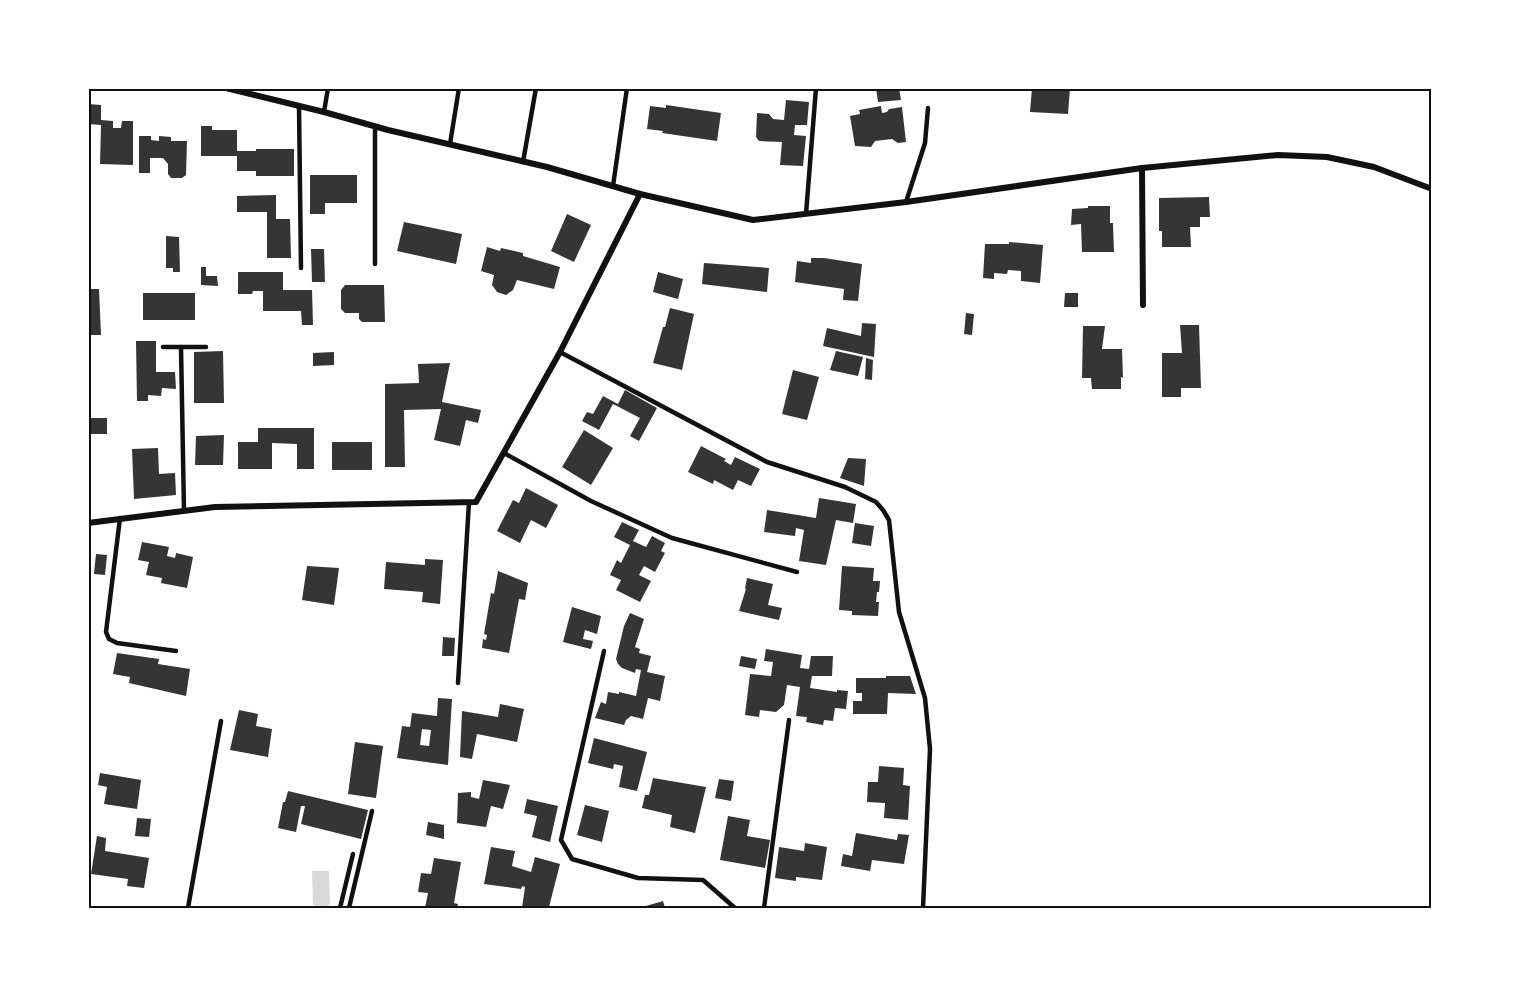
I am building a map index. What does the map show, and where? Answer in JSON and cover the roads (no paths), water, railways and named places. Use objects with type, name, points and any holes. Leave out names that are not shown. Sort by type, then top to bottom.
[{"type":"street","points":[[226,88],[524,162],[640,194],[753,220],[906,202],[1142,168],[1278,155],[1327,157],[1374,167],[1431,189]]},
{"type":"street","points":[[1142,168],[1143,305]]},
{"type":"street","points":[[88,523],[215,507],[476,502],[560,352],[640,194]]},
{"type":"lane","points":[[324,112],[328,88]]},
{"type":"lane","points":[[450,144],[459,88]]},
{"type":"lane","points":[[524,162],[536,88]]},
{"type":"lane","points":[[613,186],[627,88]]},
{"type":"lane","points":[[806,214],[816,88]]},
{"type":"lane","points":[[299,106],[301,268]]},
{"type":"lane","points":[[906,202],[925,144],[928,108]]},
{"type":"lane","points":[[375,126],[375,264]]},
{"type":"lane","points":[[163,346],[206,347]]},
{"type":"lane","points":[[181,347],[184,511]]},
{"type":"lane","points":[[560,352],[767,462],[845,487],[876,502],[883,510],[889,520],[899,612],[925,698],[930,748],[923,909]]},
{"type":"lane","points":[[504,453],[591,501],[672,538],[797,572]]},
{"type":"lane","points":[[458,683],[469,502]]},
{"type":"lane","points":[[120,518],[106,632],[109,639],[117,642],[176,651]]},
{"type":"lane","points":[[604,651],[561,840],[572,859],[638,878],[703,880],[735,909]]},
{"type":"lane","points":[[764,909],[789,720]]},
{"type":"lane","points":[[188,909],[221,721]]},
{"type":"lane","points":[[349,909],[372,811]]},
{"type":"lane","points":[[340,909],[353,854]]}]
